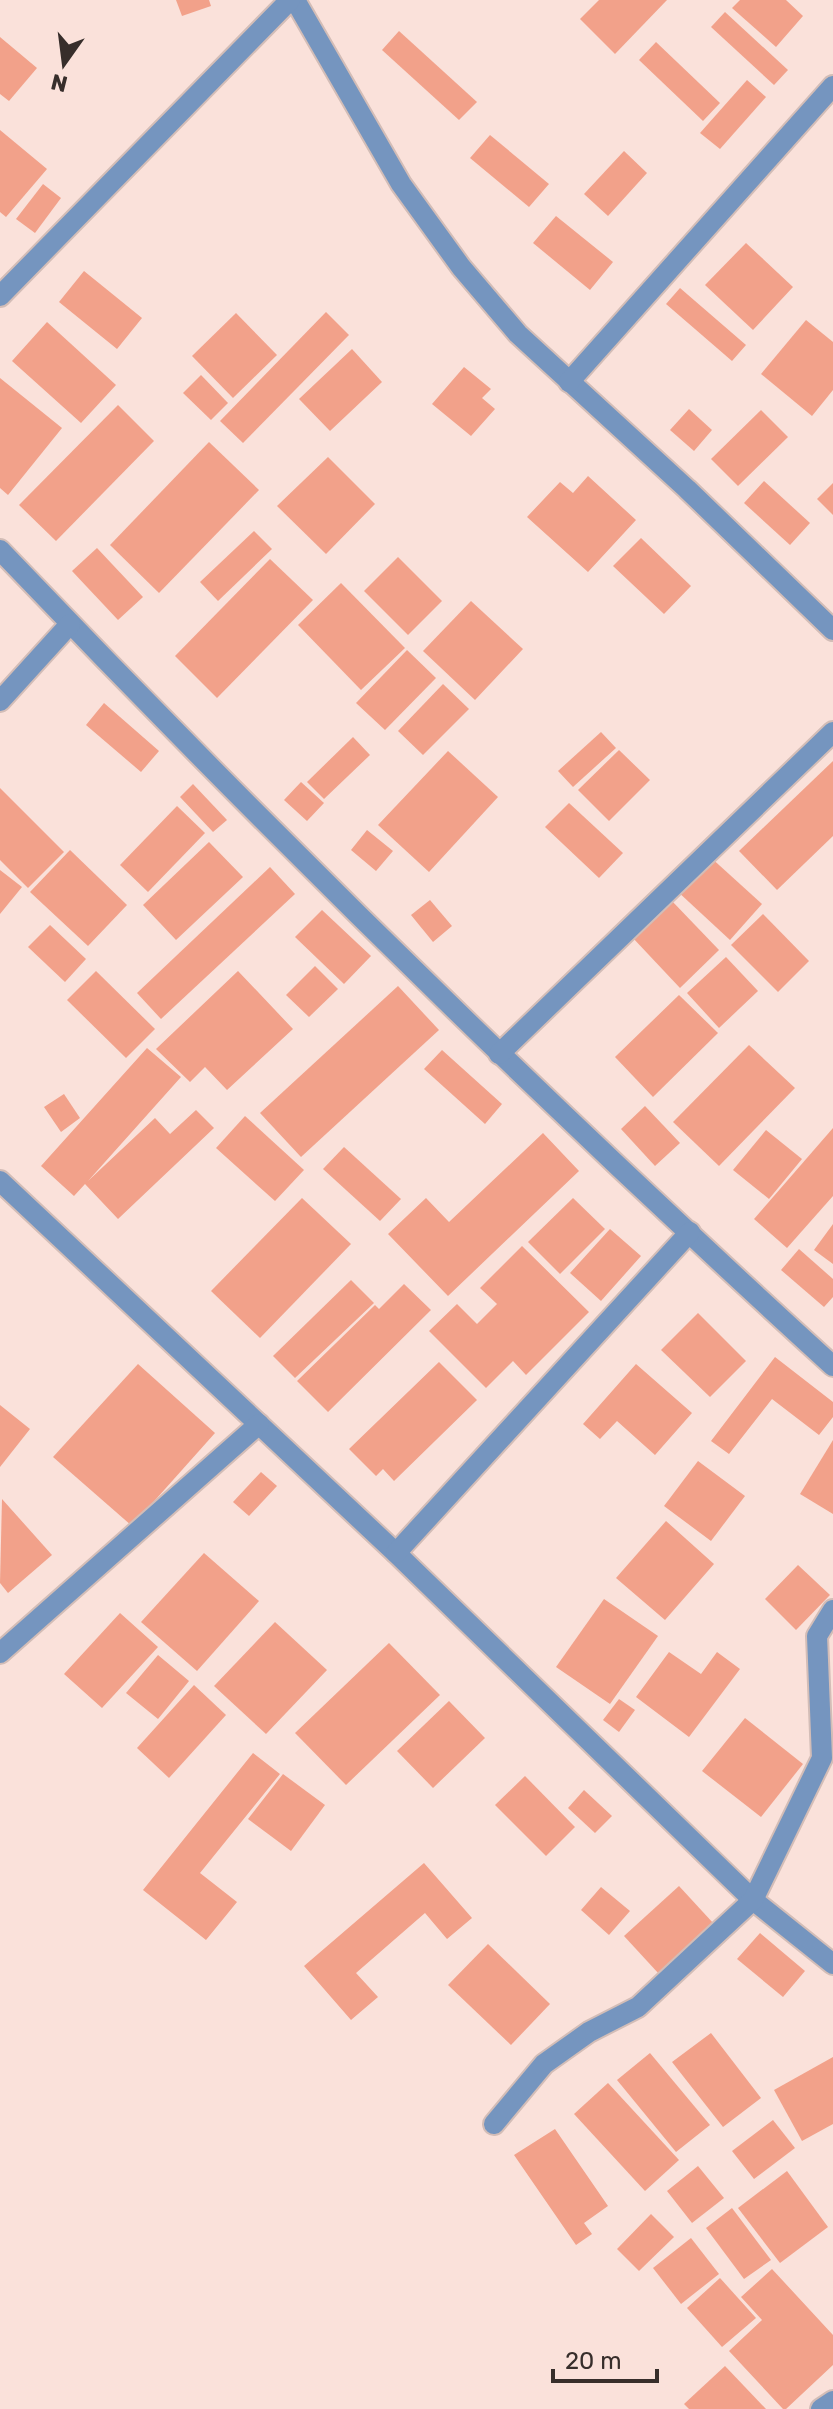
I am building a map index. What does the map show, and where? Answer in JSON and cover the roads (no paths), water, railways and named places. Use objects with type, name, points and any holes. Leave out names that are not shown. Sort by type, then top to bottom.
[{"type":"street","points":[[0,296],[292,0],[401,184],[461,267],[518,334],[687,489],[833,630]]},
{"type":"street","points":[[569,382],[833,86]]},
{"type":"street","points":[[0,550],[219,776],[499,1054],[833,1366]]},
{"type":"street","points":[[0,701],[70,624]]},
{"type":"street","points":[[499,1054],[833,732]]},
{"type":"street","points":[[0,1181],[396,1553],[753,1900],[833,1964]]},
{"type":"street","points":[[396,1553],[690,1232]]},
{"type":"street","points":[[0,1653],[259,1424]]},
{"type":"street","points":[[494,2124],[544,2064],[589,2032],[638,2007],[753,1900],[822,1758],[817,1636],[833,1610]]},
{"type":"street","points":[[821,2409],[833,2401]]}]
